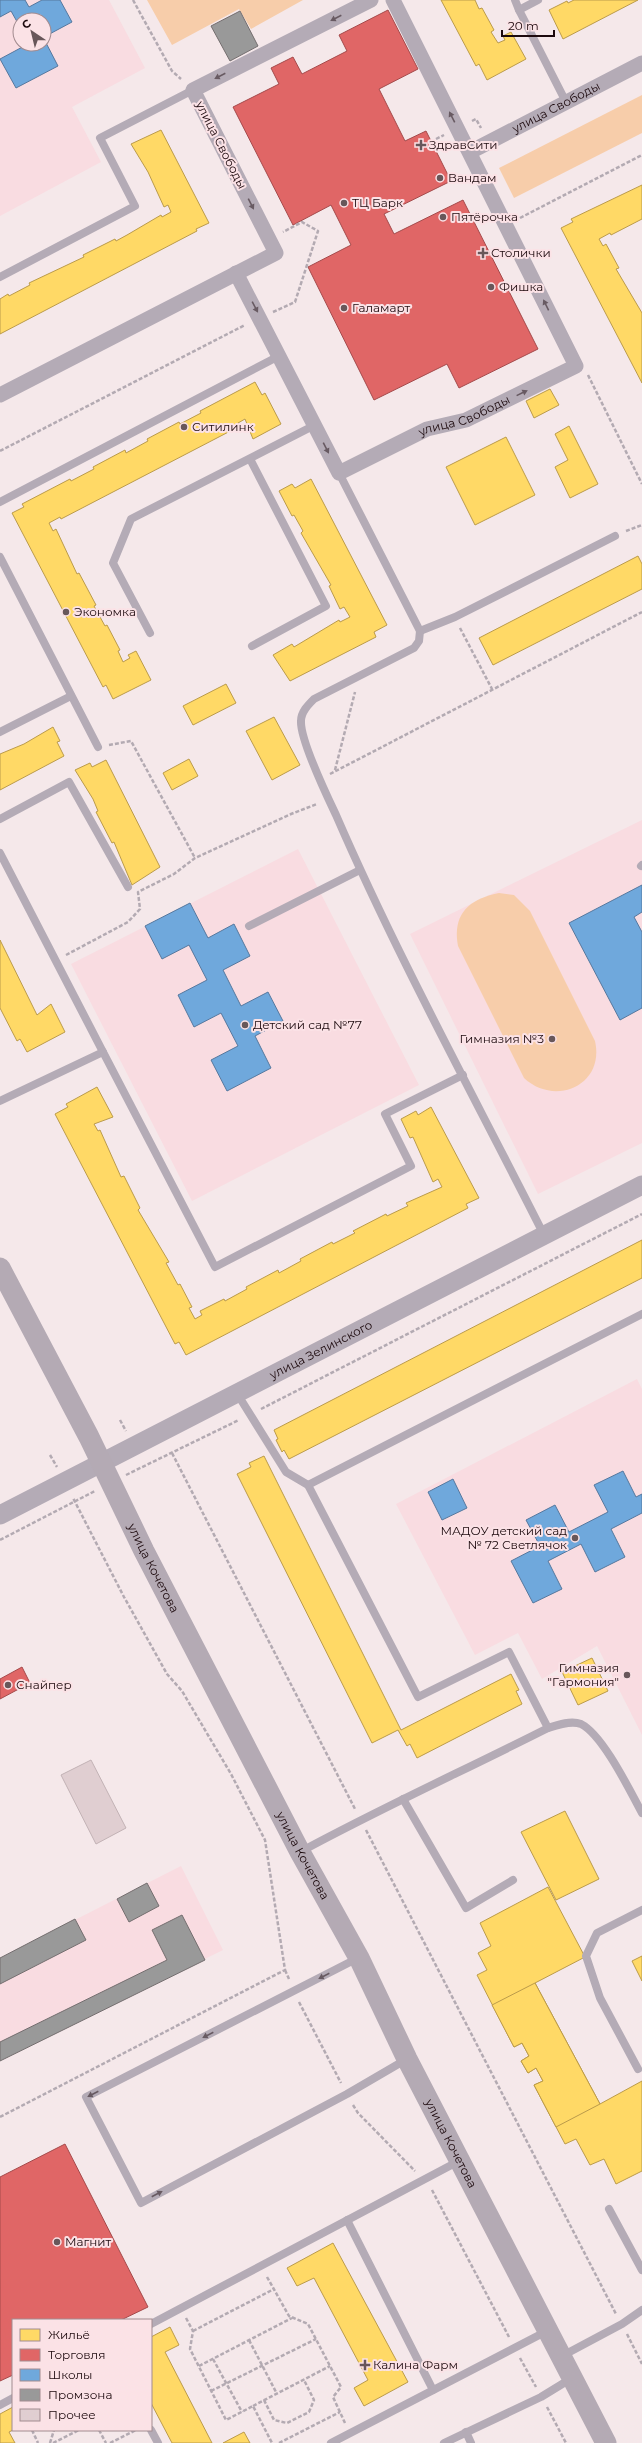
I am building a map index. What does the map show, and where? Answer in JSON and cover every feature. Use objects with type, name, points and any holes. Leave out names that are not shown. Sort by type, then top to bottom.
[{"type":"main road","name":"улица Кочетова","points":[[0,1268],[102,1463],[144,1551],[300,1852],[359,1958],[407,2059],[606,2443]]},
{"type":"street","name":"улица Свободы","points":[[0,395],[276,253],[193,90],[371,0]]},
{"type":"street","points":[[392,0],[470,152],[576,366]]},
{"type":"street","name":"улица Свободы","points":[[470,152],[642,64]]},
{"type":"street","points":[[236,273],[339,473]]},
{"type":"street","name":"улица Свободы","points":[[339,473],[426,429],[466,420],[576,366]]},
{"type":"street","name":"улица Зелинского","points":[[0,1516],[238,1395],[642,1185]]},
{"type":"lane","points":[[515,0],[566,102]]},
{"type":"lane","points":[[520,10],[538,0]]},
{"type":"lane","points":[[0,277],[135,206],[100,138],[193,90]]},
{"type":"lane","points":[[0,502],[279,356]]},
{"type":"lane","points":[[150,633],[113,563],[131,519],[315,425]]},
{"type":"lane","points":[[250,459],[326,606],[252,646]]},
{"type":"lane","points":[[339,473],[420,631],[419,641],[414,648],[314,699],[305,707],[301,721],[303,732],[320,780],[360,870],[545,1236]]},
{"type":"lane","points":[[420,631],[455,618],[615,536]]},
{"type":"lane","points":[[0,558],[98,747]]},
{"type":"lane","points":[[0,732],[71,696]]},
{"type":"lane","points":[[0,819],[69,782],[128,888]]},
{"type":"lane","points":[[0,853],[215,1267],[412,1166],[385,1114],[463,1075]]},
{"type":"lane","points":[[249,926],[360,870]]},
{"type":"lane","points":[[0,1102],[103,1052]]},
{"type":"lane","points":[[308,1485],[642,1314]]},
{"type":"lane","points":[[238,1395],[286,1472],[308,1485],[418,1697],[509,1652],[548,1728]]},
{"type":"lane","points":[[300,1852],[361,1819],[442,1782],[548,1728],[563,1723],[580,1724],[594,1736],[605,1749],[642,1813]]},
{"type":"lane","points":[[403,1799],[466,1908],[513,1880]]},
{"type":"lane","points":[[638,2069],[600,1998],[586,1956],[597,1933],[642,1910]]},
{"type":"lane","points":[[359,1958],[86,2097],[141,2202],[347,2094],[407,2059]]},
{"type":"lane","points":[[152,2324],[459,2161]]},
{"type":"lane","points":[[609,2209],[642,2270]]},
{"type":"lane","points":[[347,2220],[433,2390]]},
{"type":"lane","points":[[561,2356],[622,2324],[642,2310]]},
{"type":"lane","points":[[331,2443],[548,2331]]},
{"type":"lane","points":[[444,2443],[541,2397],[572,2378]]},
{"type":"lane","points":[[0,2405],[12,2399]]},
{"type":"lane","points":[[152,2431],[158,2443]]},
{"type":"lane","points":[[466,2432],[471,2443]]},
{"type":"path","points":[[133,0],[172,72],[193,90]]},
{"type":"path","points":[[506,225],[642,155]]},
{"type":"path","points":[[0,451],[260,318],[295,302],[318,231],[302,222],[269,239]]},
{"type":"path","points":[[576,366],[586,371],[642,484]]},
{"type":"path","points":[[615,536],[642,525]]},
{"type":"path","points":[[320,780],[642,612]]},
{"type":"path","points":[[455,618],[492,689]]},
{"type":"path","points":[[335,771],[359,676]]},
{"type":"path","points":[[98,747],[131,741],[195,858]]},
{"type":"path","points":[[56,960],[128,922],[140,909],[138,892],[174,874],[195,858],[291,814],[329,800]]},
{"type":"path","points":[[0,1540],[642,1214]]},
{"type":"path","points":[[172,1453],[642,2364]]},
{"type":"path","points":[[50,1455],[167,1674],[190,1704],[231,1774],[265,1840],[285,1970],[294,1991],[347,2094],[358,2114],[434,2192],[514,2348],[566,2443]]},
{"type":"path","points":[[0,2118],[285,1970]]},
{"type":"path","points":[[261,2266],[289,2316],[308,2324],[316,2339],[341,2388],[333,2397],[350,2433]]},
{"type":"path","points":[[193,2331],[274,2289]]},
{"type":"path","points":[[181,2309],[193,2331],[190,2349],[226,2420],[330,2366]]},
{"type":"path","points":[[199,2366],[293,2318]]},
{"type":"path","points":[[211,2391],[316,2339]]},
{"type":"path","points":[[249,2340],[277,2394]]},
{"type":"path","points":[[213,2359],[242,2412]]},
{"type":"path","points":[[264,2400],[274,2420],[287,2424],[309,2412],[314,2400],[304,2380]]},
{"type":"path","points":[[253,2406],[272,2443]]},
{"type":"path","points":[[279,2443],[340,2412]]},
{"type":"path","points":[[32,2431],[38,2443]]},
{"type":"path","points":[[50,2443],[54,2431]]},
{"type":"path","points":[[53,2443],[77,2431]]},
{"type":"path","points":[[100,2431],[106,2443]]},
{"type":"path","points":[[110,2443],[134,2431]]},
{"type":"shaded area","points":[[0,0],[109,0],[145,68],[72,107],[101,162],[0,216]]},
{"type":"shaded area","points":[[147,0],[303,0],[251,29],[239,9],[172,45]]},
{"type":"shaded area","points":[[642,95],[642,133],[514,198],[499,168]]},
{"type":"shaded area","name":"Гимназия №3","points":[[642,820],[642,1143],[538,1194],[410,934]]},
{"type":"shaded area","name":"Детский сад №77","points":[[298,849],[419,1085],[192,1201],[71,964]]},
{"type":"shaded area","points":[[499,893],[514,895],[530,911],[595,1041],[596,1056],[592,1069],[585,1080],[575,1087],[563,1091],[550,1091],[536,1087],[524,1078],[458,946],[458,925],[460,917],[465,910],[479,899]]},
{"type":"shaded area","points":[[637,1379],[642,1389],[642,1735],[597,1646],[542,1679],[518,1633],[475,1655],[396,1504]]},
{"type":"shaded area","points":[[181,1866],[223,1950],[0,2060],[0,1958]]},
{"type":"building: Жильё","points":[[441,0],[475,0],[479,9],[482,8],[494,30],[491,32],[498,43],[505,40],[503,36],[511,32],[526,59],[487,80],[479,64],[476,66]]},
{"type":"building: Жильё","points":[[574,0],[638,0],[563,39],[549,10],[567,1],[568,3]]},
{"type":"building: Жильё","points":[[161,130],[209,223],[196,229],[197,231],[0,334],[0,299],[30,285],[29,283],[84,257],[83,255],[115,239],[116,241],[161,215],[162,217],[171,212],[168,205],[164,207],[148,172],[131,144]]},
{"type":"building: Жильё","points":[[642,185],[642,219],[611,235],[610,233],[599,239],[603,246],[606,244],[619,268],[616,269],[642,313],[642,383],[561,228],[573,222],[571,219]]},
{"type":"building: Жильё","points":[[255,382],[262,395],[265,393],[281,424],[253,439],[245,419],[238,423],[240,426],[61,519],[60,517],[49,523],[53,531],[56,529],[77,574],[79,573],[96,605],[94,606],[105,626],[107,625],[120,650],[118,651],[123,662],[130,658],[128,655],[136,651],[151,680],[113,699],[106,685],[103,687],[12,513],[24,507],[22,504],[70,479],[71,481],[94,469],[93,467],[125,450],[126,453],[148,441],[147,439],[179,422],[180,424],[201,413],[200,411]]},
{"type":"building: Жильё","points":[[550,389],[559,405],[534,418],[526,401]]},
{"type":"building: Жильё","points":[[569,426],[598,484],[570,498],[555,467],[568,460],[555,434]]},
{"type":"building: Жильё","points":[[506,437],[535,495],[475,525],[446,467]]},
{"type":"building: Жильё","points":[[311,479],[387,625],[374,632],[376,637],[290,681],[273,655],[292,644],[294,647],[339,620],[340,622],[350,617],[344,607],[340,609],[329,586],[331,585],[301,533],[303,531],[294,515],[292,516],[279,491],[292,484],[295,488]]},
{"type":"building: Жильё","points":[[638,556],[642,564],[642,589],[493,665],[479,638]]},
{"type":"building: Жильё","points":[[226,684],[236,703],[193,725],[183,706]]},
{"type":"building: Жильё","points":[[274,717],[300,765],[272,780],[246,731]]},
{"type":"building: Жильё","points":[[53,727],[60,741],[57,742],[64,756],[0,790],[0,754],[24,744]]},
{"type":"building: Жильё","points":[[189,759],[198,776],[172,790],[163,773]]},
{"type":"building: Жильё","points":[[106,760],[160,867],[132,885],[114,842],[112,843],[96,812],[98,811],[93,799],[75,770],[90,763],[92,767]]},
{"type":"building: Жильё","points":[[0,940],[37,1015],[51,1004],[65,1032],[27,1052],[20,1039],[17,1041],[0,1008]]},
{"type":"building: Жильё","points":[[97,1087],[113,1117],[94,1124],[98,1131],[100,1130],[121,1177],[124,1176],[140,1208],[138,1210],[169,1262],[166,1263],[178,1285],[180,1284],[192,1307],[189,1308],[195,1319],[202,1315],[200,1311],[224,1299],[225,1301],[247,1289],[246,1287],[278,1270],[279,1273],[301,1261],[300,1259],[332,1242],[333,1244],[355,1233],[353,1231],[386,1214],[387,1216],[408,1206],[406,1203],[442,1187],[438,1179],[433,1182],[413,1137],[410,1138],[401,1119],[416,1111],[418,1115],[431,1107],[479,1198],[466,1204],[468,1208],[186,1355],[179,1342],[175,1344],[55,1114],[68,1107],[66,1104]]},
{"type":"building: Жильё","points":[[642,1240],[642,1278],[289,1459],[284,1450],[282,1452],[276,1440],[278,1439],[274,1430]]},
{"type":"building: Жильё","points":[[264,1456],[401,1730],[511,1674],[519,1690],[516,1691],[522,1704],[417,1758],[410,1744],[407,1746],[398,1730],[372,1743],[237,1474],[251,1467],[249,1463]]},
{"type":"building: Жильё","points":[[592,1658],[608,1691],[578,1705],[562,1672]]},
{"type":"building: Жильё","points":[[565,1811],[599,1879],[556,1900],[521,1832]]},
{"type":"building: Жильё","points":[[548,1887],[585,1957],[535,1983],[600,2104],[642,2081],[642,2171],[616,2184],[604,2159],[590,2165],[576,2139],[565,2144],[534,2085],[543,2081],[536,2068],[528,2073],[521,2061],[529,2056],[522,2043],[514,2047],[477,1975],[487,1970],[478,1953],[491,1946],[480,1923]]},
{"type":"building: Жильё","points":[[642,1956],[642,1981],[632,1961]]},
{"type":"building: Жильё","points":[[535,1983],[600,2104],[556,2127],[534,2085],[543,2081],[536,2068],[528,2073],[521,2061],[529,2056],[522,2043],[514,2047],[492,2005]]},
{"type":"building: Жильё","points":[[333,2243],[408,2382],[364,2406],[354,2388],[368,2380],[314,2278],[297,2286],[287,2268]]},
{"type":"building: Жильё","points":[[170,2327],[179,2345],[165,2352],[212,2443],[172,2443],[152,2405],[152,2336]]},
{"type":"building: Жильё","points":[[12,2408],[12,2430],[9,2432],[15,2443],[0,2443],[0,2414]]},
{"type":"building: Жильё","points":[[244,2432],[250,2443],[223,2443]]},
{"type":"building: Торговля","name":"ТЦ Барк","points":[[388,10],[418,69],[379,89],[405,141],[426,131],[451,181],[384,214],[394,234],[463,200],[538,349],[459,388],[447,364],[374,400],[308,267],[351,245],[331,205],[293,225],[233,107],[279,84],[271,68],[293,57],[302,74],[347,51],[339,35]]},
{"type":"building: Торговля","points":[[22,1667],[30,1683],[0,1699],[0,1679]]},
{"type":"building: Торговля","name":"Магнит","points":[[65,2144],[148,2307],[123,2319],[12,2319],[12,2375],[0,2381],[0,2177]]},
{"type":"building: Школы","points":[[0,0],[25,0],[29,7],[42,0],[60,0],[72,22],[52,33],[52,12],[12,13],[11,11],[0,17]]},
{"type":"building: Школы","points":[[13,52],[51,52],[58,66],[16,88],[0,59]]},
{"type":"building: Школы","points":[[642,885],[642,912],[634,917],[642,932],[642,1008],[620,1020],[569,923]]},
{"type":"building: Школы","points":[[190,903],[208,938],[234,924],[250,956],[223,970],[241,1006],[268,992],[283,1021],[255,1036],[271,1068],[227,1091],[211,1060],[238,1046],[221,1013],[194,1027],[178,995],[207,980],[189,945],[162,959],[145,926]]},
{"type":"building: Школы","name":"МАДОУ детский сад № 72 Светлячок","points":[[623,1471],[636,1497],[642,1494],[642,1513],[611,1529],[625,1557],[595,1572],[581,1544],[548,1561],[562,1589],[533,1603],[511,1561],[540,1546],[526,1520],[555,1505],[569,1532],[608,1512],[594,1485]]},
{"type":"building: Школы","points":[[453,1479],[467,1508],[442,1520],[428,1492]]},
{"type":"building: Промзона","points":[[240,11],[258,46],[230,61],[211,26]]},
{"type":"building: Промзона","points":[[147,1883],[159,1906],[129,1922],[117,1899]]},
{"type":"building: Промзона","points":[[182,1915],[205,1960],[0,2061],[0,2042],[167,1960],[152,1930]]},
{"type":"building: Промзона","points":[[75,1919],[86,1940],[0,1984],[0,1958]]},
{"type":"building: Прочее","points":[[91,1760],[126,1828],[96,1844],[61,1775]]},
{"type":"place","name":"ЗдравСити","points":[[421,145]]},
{"type":"place","name":"Вандам","points":[[440,178]]},
{"type":"place","name":"ТЦ Барк","points":[[344,203]]},
{"type":"place","name":"Пятёрочка","points":[[443,217]]},
{"type":"place","name":"Столички","points":[[483,253]]},
{"type":"place","name":"Фишка","points":[[491,287]]},
{"type":"place","name":"Галамарт","points":[[344,308]]},
{"type":"place","name":"Ситилинк","points":[[184,427]]},
{"type":"place","name":"Экономка","points":[[66,612]]},
{"type":"place","name":"Детский сад №77","points":[[245,1025]]},
{"type":"place","name":"Гимназия №3","points":[[552,1039]]},
{"type":"place","name":"МАДОУ детский сад № 72 Светлячок","points":[[575,1538]]},
{"type":"place","name":"Гимназия \"Гармония\"","points":[[627,1675]]},
{"type":"place","name":"Снайпер","points":[[8,1685]]},
{"type":"place","name":"Магнит","points":[[57,2242]]},
{"type":"place","name":"Калина Фарм","points":[[365,2365]]}]
